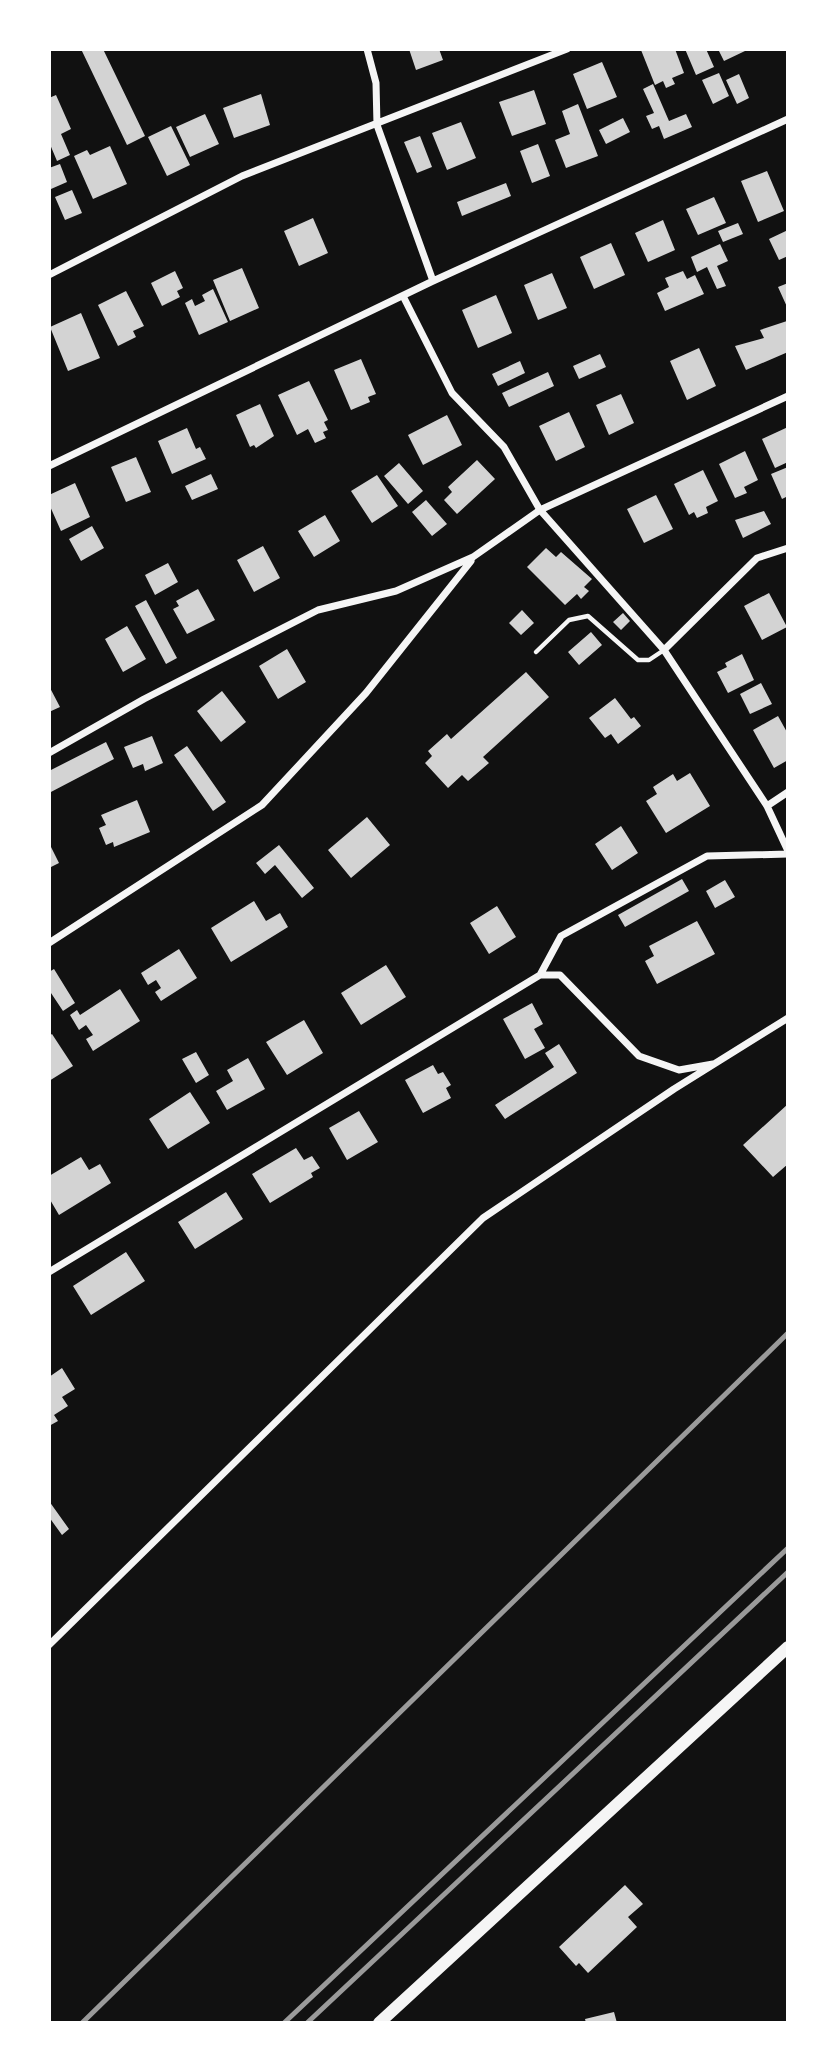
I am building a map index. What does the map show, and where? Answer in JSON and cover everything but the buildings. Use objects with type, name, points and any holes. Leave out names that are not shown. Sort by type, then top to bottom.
[{"type":"street","points":[[367,49],[376,83],[377,125],[433,282]]},
{"type":"street","points":[[49,275],[242,176],[567,49]]},
{"type":"street","points":[[49,466],[403,296],[788,119]]},
{"type":"street","points":[[49,1272],[540,975],[561,936],[706,856],[788,852],[767,806],[664,650],[540,510],[504,447],[452,393],[403,296]]},
{"type":"street","points":[[49,753],[144,699],[318,610],[396,591],[473,558],[540,510],[788,396]]},
{"type":"street","points":[[664,650],[757,558],[788,548]]},
{"type":"street","points":[[49,943],[262,806],[366,693],[433,605],[473,558]]},
{"type":"street","points":[[767,806],[788,792]]},
{"type":"street","points":[[540,975],[561,975],[639,1056],[679,1070],[721,1063]]},
{"type":"street","points":[[49,1645],[483,1218],[674,1089],[721,1063],[788,1018]]},
{"type":"street","points":[[379,2023],[788,1647]]},
{"type":"lane","points":[[536,652],[569,620],[588,616],[638,660],[649,660],[664,650]]},
{"type":"railway","points":[[82,2023],[788,1333]]},
{"type":"railway","points":[[284,2023],[788,1548]]},
{"type":"railway","points":[[307,2023],[788,1572]]}]
